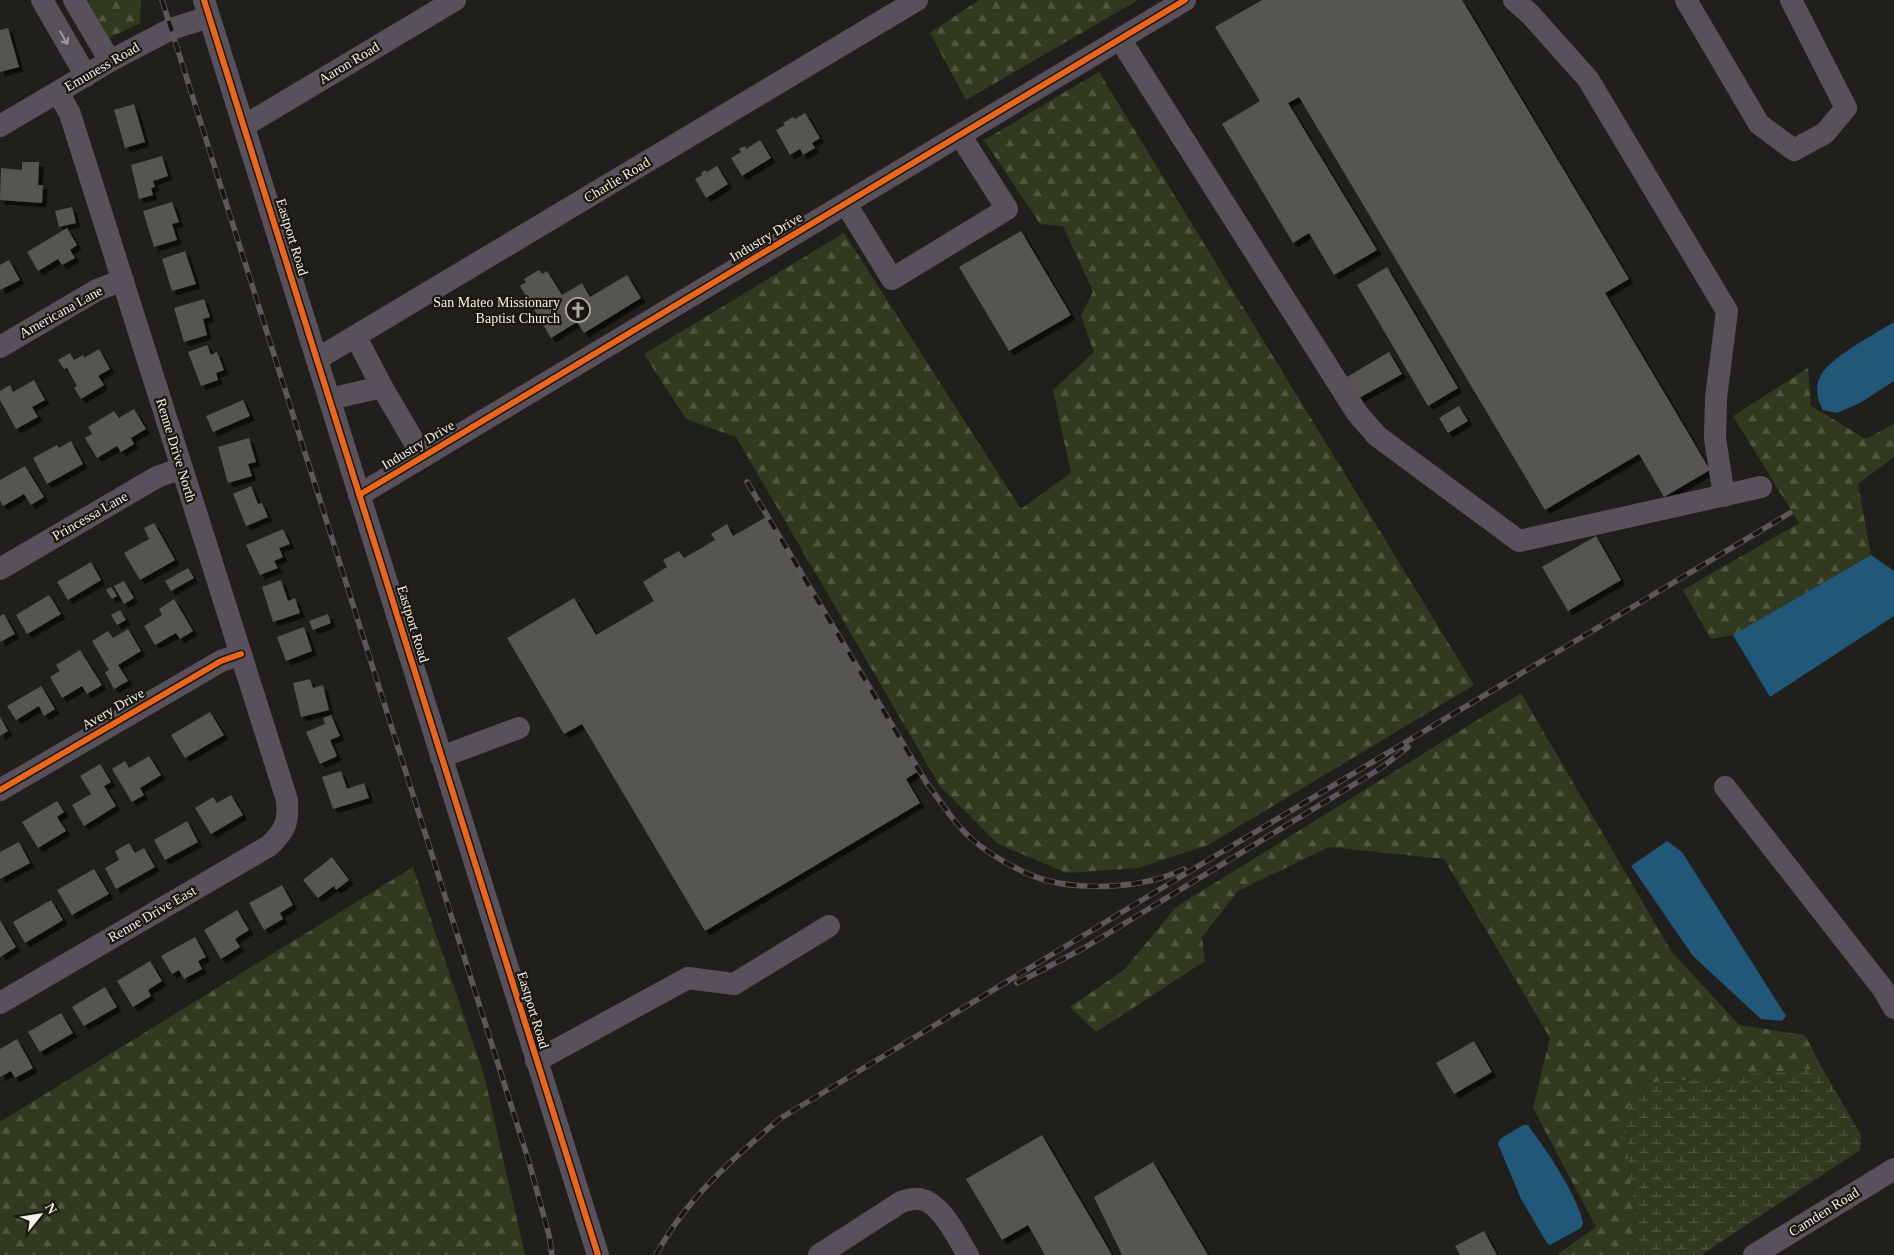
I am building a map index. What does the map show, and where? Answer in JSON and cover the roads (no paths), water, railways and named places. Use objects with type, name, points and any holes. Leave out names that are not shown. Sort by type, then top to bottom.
[{"type":"street","points":[[42,0],[86,76]]},
{"type":"street","points":[[74,0],[110,61]]},
{"type":"street","name":"Aaron Road","points":[[244,126],[455,0]]},
{"type":"street","name":"Charlie Road","points":[[317,359],[917,0]]},
{"type":"street","name":"Industry Drive","points":[[359,495],[1185,0]]},
{"type":"street","points":[[1514,0],[1530,14],[1588,79],[1727,311],[1716,398],[1715,438],[1724,496]]},
{"type":"street","points":[[1686,0],[1758,124],[1794,150],[1825,133],[1846,108],[1791,0]]},
{"type":"street","name":"Emuness Road","points":[[0,126],[110,61],[206,8]]},
{"type":"street","name":"Eastport Road","points":[[206,8],[598,1255]]},
{"type":"street","points":[[1120,39],[1357,413],[1377,436],[1520,541],[1762,487]]},
{"type":"street","name":"Renne Drive North","points":[[58,92],[70,114],[287,800],[288,812]]},
{"type":"street","points":[[846,204],[892,279],[1006,209],[960,135]]},
{"type":"street","name":"Americana Lane","points":[[0,347],[97,290],[123,280]]},
{"type":"street","points":[[356,337],[382,387],[423,457]]},
{"type":"street","points":[[329,399],[382,387]]},
{"type":"street","name":"Princessa Lane","points":[[0,568],[158,476],[182,468]]},
{"type":"street","name":"Avery Drive","points":[[0,790],[221,661],[241,654]]},
{"type":"street","points":[[441,757],[519,728]]},
{"type":"street","points":[[1725,787],[1883,989],[1894,1008]]},
{"type":"street","name":"Renne Drive East","points":[[0,1004],[269,846],[280,836],[286,823],[288,812]]},
{"type":"street","points":[[536,1061],[688,978],[734,984],[829,926]]},
{"type":"street","name":"Camden Road","points":[[1754,1255],[1892,1175]]},
{"type":"street","points":[[819,1255],[901,1202],[913,1199],[922,1200],[940,1210],[968,1255]]},
{"type":"water","points":[[1894,322],[1894,381],[1860,403],[1837,413],[1823,410],[1818,399],[1817,387],[1823,371],[1841,355]]},
{"type":"water","points":[[1871,555],[1894,571],[1894,616],[1770,697],[1733,635]]},
{"type":"water","points":[[1667,841],[1682,852],[1786,1016],[1782,1021],[1761,1019],[1693,956],[1631,866]]},
{"type":"water","points":[[1523,1125],[1528,1125],[1560,1172],[1580,1211],[1583,1223],[1581,1228],[1550,1245],[1521,1199],[1498,1144],[1500,1139]]},
{"type":"railway","points":[[162,0],[529,1162],[549,1235],[552,1255]]},
{"type":"railway","points":[[747,482],[926,782],[954,821],[967,835],[981,847],[1018,869],[1045,880],[1079,886],[1134,884],[1184,869]]},
{"type":"railway","points":[[656,1255],[681,1216],[712,1180],[781,1118],[1220,853],[1790,513]]},
{"type":"railway","points":[[1017,983],[1084,948],[1381,768],[1408,747]]},
{"type":"place","name":"San Mateo Missionary Baptist Church","points":[[578,310]]}]
